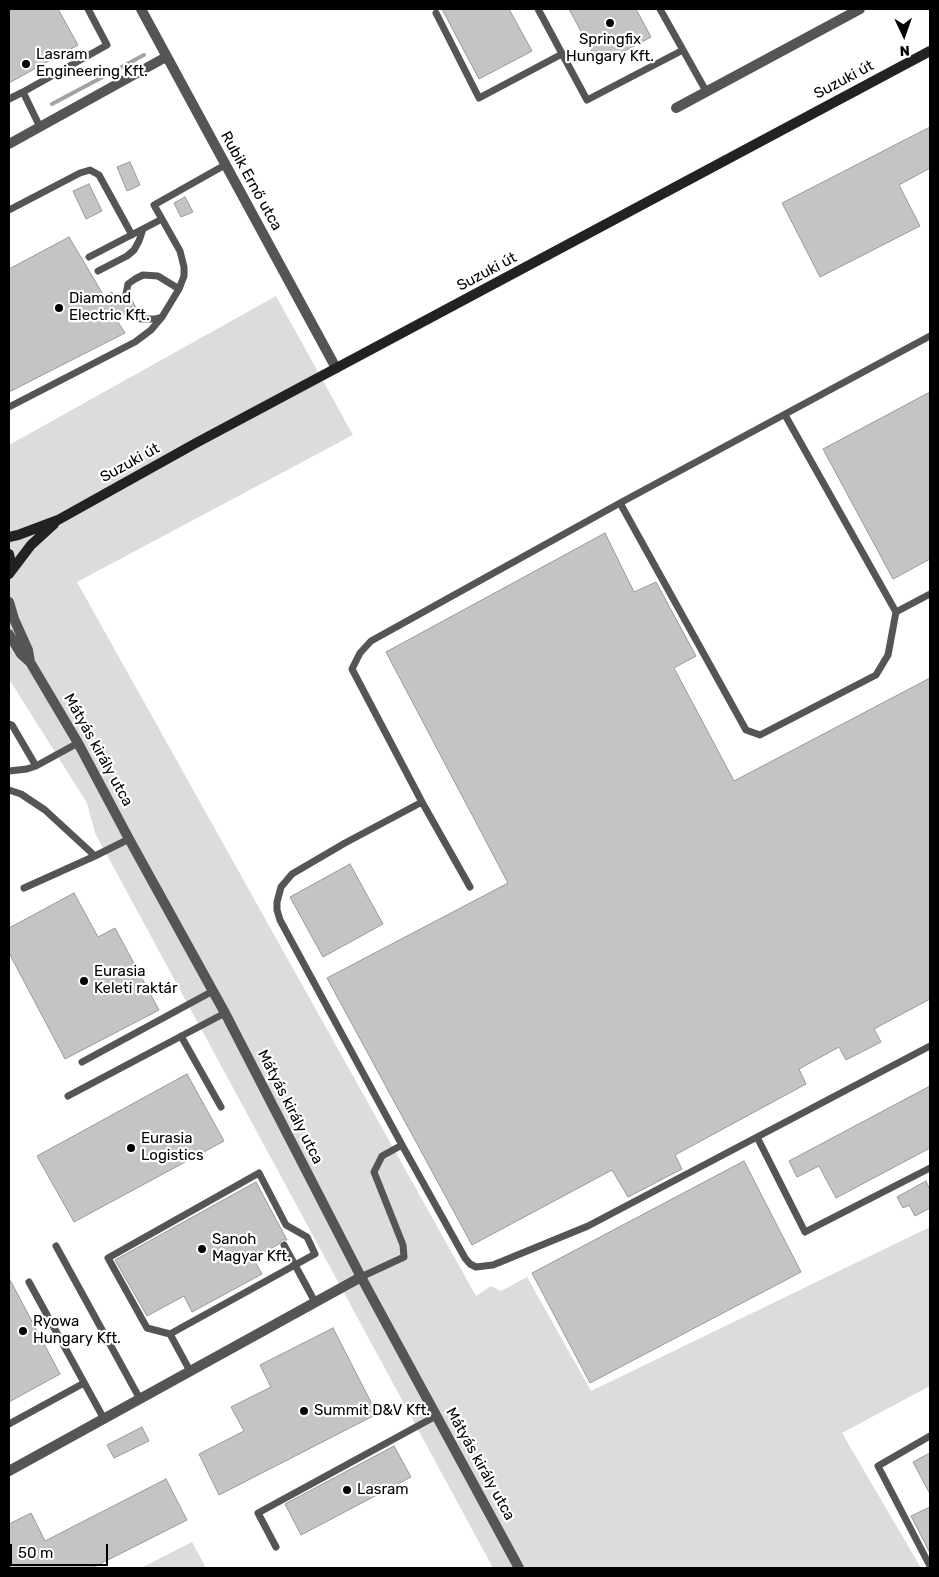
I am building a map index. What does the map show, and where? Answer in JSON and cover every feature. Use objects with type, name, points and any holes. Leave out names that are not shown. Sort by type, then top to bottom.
[{"type":"main road","name":"Suzuki út","points":[[58,520],[196,443],[930,51]]},
{"type":"main road","points":[[9,537],[58,520]]},
{"type":"main road","points":[[9,575],[31,545],[58,520]]},
{"type":"main road","points":[[9,554],[11,563],[9,575]]},
{"type":"street","name":"Rubik Ernő utca","points":[[141,9],[336,368]]},
{"type":"street","points":[[676,108],[860,9]]},
{"type":"street","points":[[9,144],[166,57]]},
{"type":"street","name":"Mátyás király utca","points":[[9,602],[14,619],[28,650],[30,662]]},
{"type":"street","name":"Mátyás király utca","points":[[9,634],[22,654],[30,662],[78,743],[225,1013],[361,1277],[520,1568]]},
{"type":"street","points":[[9,1471],[361,1277]]},
{"type":"lane","points":[[9,99],[107,45],[88,9]]},
{"type":"lane","points":[[538,9],[588,100],[683,50]]},
{"type":"lane","points":[[660,9],[706,92]]},
{"type":"lane","points":[[436,14],[479,98],[562,54]]},
{"type":"lane","points":[[23,92],[40,127]]},
{"type":"lane","points":[[9,407],[146,335],[162,317],[179,289],[184,276],[183,259],[180,251],[154,205],[225,166]]},
{"type":"lane","points":[[9,210],[80,173],[90,170],[100,175],[132,235]]},
{"type":"lane","points":[[89,257],[162,219]]},
{"type":"lane","points":[[98,271],[128,256],[140,241],[143,230]]},
{"type":"lane","points":[[125,299],[128,284],[143,275],[158,276],[179,289]]},
{"type":"lane","points":[[130,312],[148,320],[162,317]]},
{"type":"lane","points":[[470,887],[422,802],[352,669],[360,653],[371,641],[620,503],[930,336]]},
{"type":"lane","points":[[620,503],[746,730],[760,735],[876,675],[888,655],[896,612],[785,415]]},
{"type":"lane","points":[[896,612],[930,594]]},
{"type":"lane","points":[[9,724],[12,725],[36,766]]},
{"type":"lane","points":[[9,770],[27,769],[36,766],[78,743]]},
{"type":"lane","points":[[9,790],[21,794],[44,810],[95,856]]},
{"type":"lane","points":[[422,802],[292,874],[281,887],[277,910],[280,920],[402,1145],[470,1264],[485,1267],[493,1265],[588,1226],[930,1046]]},
{"type":"lane","points":[[24,888],[129,839]]},
{"type":"lane","points":[[82,1062],[213,991]]},
{"type":"lane","points":[[68,1096],[225,1013]]},
{"type":"lane","points":[[181,1036],[221,1107]]},
{"type":"lane","points":[[757,1137],[805,1232],[930,1168]]},
{"type":"lane","points":[[361,1277],[404,1257],[404,1245],[374,1172],[382,1156],[402,1145]]},
{"type":"lane","points":[[259,1173],[286,1225],[307,1237],[315,1254],[295,1265],[170,1334],[147,1328],[108,1258],[259,1173]]},
{"type":"lane","points":[[284,1245],[315,1302]]},
{"type":"lane","points":[[56,1246],[140,1399]]},
{"type":"lane","points":[[29,1282],[104,1419]]},
{"type":"lane","points":[[170,1334],[190,1371]]},
{"type":"lane","points":[[9,1424],[84,1382]]},
{"type":"lane","points":[[276,1547],[258,1513],[436,1416]]},
{"type":"lane","points":[[930,1436],[878,1466],[930,1566]]},
{"type":"shaded area","points":[[276,296],[353,435],[77,582],[476,1296],[491,1286],[501,1291],[527,1277],[591,1391],[930,1227],[930,1386],[842,1433],[921,1568],[493,1568],[95,833],[87,803],[9,679],[9,445]]},
{"type":"shaded area","points":[[192,1542],[206,1568],[141,1568]]},
{"type":"building","name":"Lasram Engineering Kft.","points":[[9,9],[58,9],[78,45],[9,83]]},
{"type":"building","points":[[442,9],[509,9],[532,51],[479,79]]},
{"type":"building","name":"Springfix Hungary Kft.","points":[[569,9],[636,9],[651,37],[599,65]]},
{"type":"building","points":[[930,127],[930,168],[899,185],[920,226],[820,277],[782,203]]},
{"type":"building","points":[[130,162],[140,185],[127,191],[117,167]]},
{"type":"building","points":[[89,184],[102,211],[86,219],[73,191]]},
{"type":"building","points":[[185,197],[193,212],[181,217],[174,203]]},
{"type":"building","name":"Diamond Electric Kft.","points":[[69,237],[104,296],[112,292],[118,304],[121,302],[124,304],[129,303],[131,298],[136,308],[127,307],[125,314],[116,319],[125,333],[9,392],[9,269]]},
{"type":"building","points":[[930,392],[930,559],[893,579],[823,449]]},
{"type":"building","points":[[605,533],[634,592],[656,582],[696,656],[674,668],[734,781],[930,678],[930,999],[874,1029],[881,1042],[846,1060],[839,1047],[799,1069],[806,1084],[675,1155],[682,1169],[628,1197],[612,1170],[472,1245],[327,978],[508,883],[386,652]]},
{"type":"building","points":[[350,864],[383,924],[323,957],[290,897]]},
{"type":"building","name":"Eurasia Keleti raktár","points":[[74,893],[98,937],[115,928],[159,1010],[65,1059],[9,953],[9,928]]},
{"type":"building","name":"Eurasia Logistics","points":[[187,1074],[224,1141],[74,1222],[37,1156]]},
{"type":"building","points":[[930,1086],[930,1148],[836,1198],[819,1166],[797,1177],[789,1161]]},
{"type":"building","points":[[744,1161],[801,1272],[590,1383],[532,1273]]},
{"type":"building","points":[[926,1181],[930,1190],[930,1208],[915,1216],[909,1205],[903,1208],[897,1197]]},
{"type":"building","name":"Sanoh Magyar Kft.","points":[[256,1182],[287,1240],[282,1240],[279,1244],[253,1258],[262,1274],[192,1312],[184,1296],[147,1316],[115,1260]]},
{"type":"building","name":"Ryowa Hungary Kft.","points":[[9,1278],[60,1374],[9,1402]]},
{"type":"building","name":"Summit D&V Kft.","points":[[333,1328],[377,1414],[219,1495],[199,1454],[244,1431],[231,1407],[271,1387],[260,1365]]},
{"type":"building","points":[[142,1427],[149,1441],[114,1458],[107,1445]]},
{"type":"building","name":"Lasram","points":[[394,1446],[411,1477],[301,1535],[285,1504]]},
{"type":"building","points":[[930,1453],[930,1494],[913,1462]]},
{"type":"building","points":[[166,1479],[187,1520],[92,1568],[9,1568],[9,1524],[31,1513],[45,1541]]},
{"type":"building","points":[[930,1507],[930,1553],[911,1516]]},
{"type":"waterway","points":[[52,104],[144,55]]},
{"type":"place","name":"Springfix Hungary Kft.","points":[[610,23]]},
{"type":"place","name":"Lasram Engineering Kft.","points":[[26,64]]},
{"type":"place","name":"Diamond Electric Kft.","points":[[59,308]]},
{"type":"place","name":"Eurasia Keleti raktár","points":[[84,981]]},
{"type":"place","name":"Eurasia Logistics","points":[[131,1148]]},
{"type":"place","name":"Sanoh Magyar Kft.","points":[[202,1249]]},
{"type":"place","name":"Ryowa Hungary Kft.","points":[[23,1331]]},
{"type":"place","name":"Summit D&V Kft.","points":[[304,1411]]},
{"type":"place","name":"Lasram","points":[[347,1490]]}]
